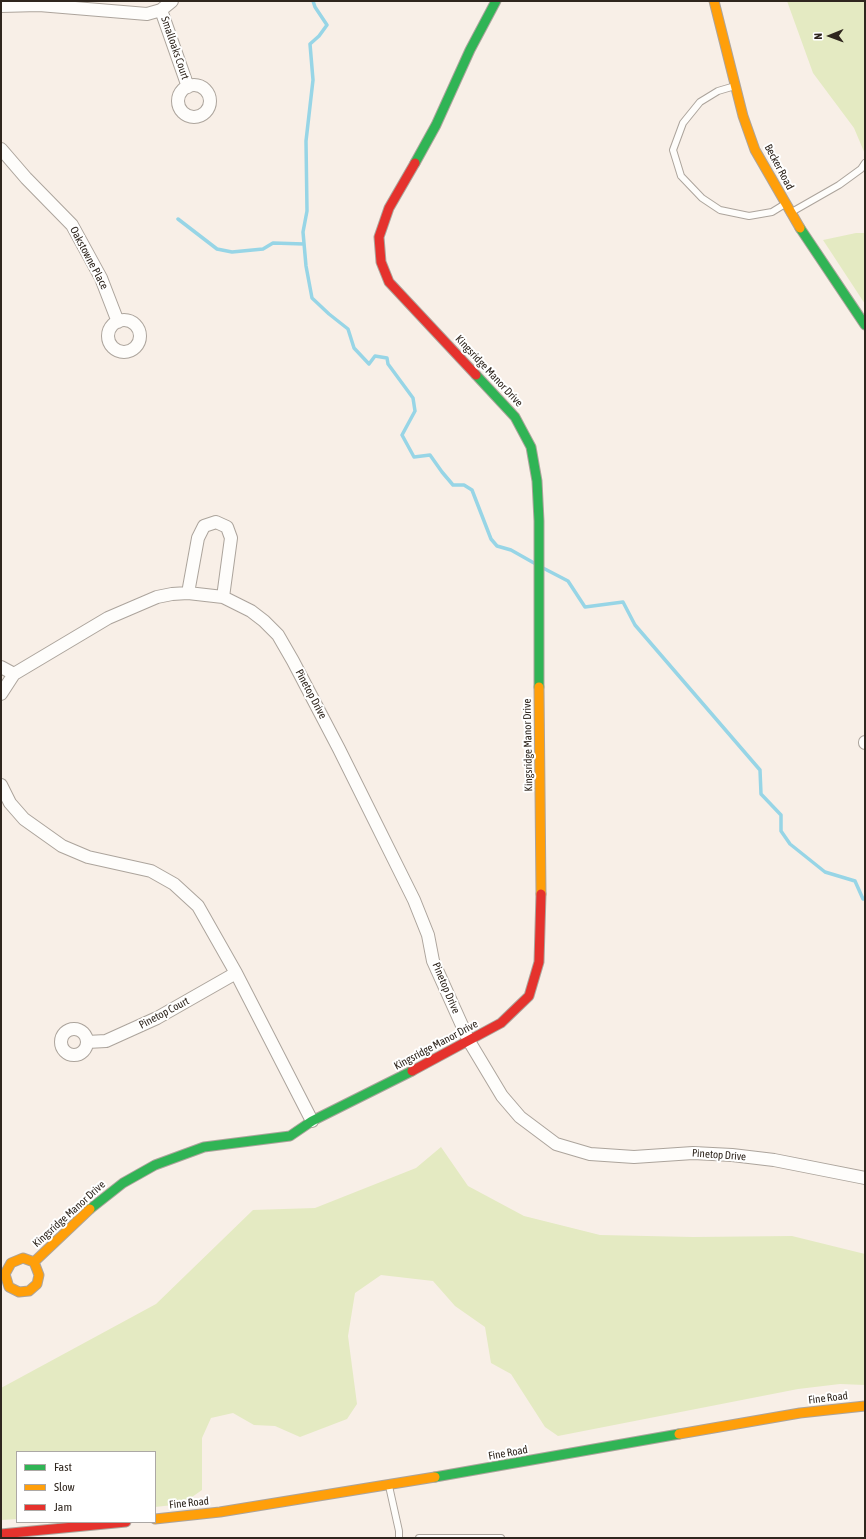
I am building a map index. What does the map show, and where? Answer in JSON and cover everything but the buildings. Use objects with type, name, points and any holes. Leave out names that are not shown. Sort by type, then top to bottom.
[{"type":"street","points":[[1,6],[39,6],[146,14],[161,10],[172,1]]},
{"type":"street","name":"Kingsridge Manor Drive","points":[[34,1262],[103,1197],[123,1183],[155,1165],[204,1147],[269,1140],[290,1136],[312,1121],[384,1086],[501,1023],[529,996],[533,986],[539,962],[541,910],[538,494],[531,447],[515,418],[389,282],[381,262],[380,237],[389,208],[436,125],[470,50],[496,1]]},
{"type":"street","name":"Becker Road","points":[[714,1],[743,116],[755,150],[790,213],[865,325]]},
{"type":"street","name":"Smalloaks Court","points":[[161,10],[188,87]]},
{"type":"street","name":"Oakstowne Place","points":[[1,149],[26,178],[72,225],[101,278],[118,322]]},
{"type":"street","points":[[188,593],[198,538],[204,526],[216,522],[227,527],[231,538],[223,597]]},
{"type":"street","name":"Pinetop Drive","points":[[1,694],[14,674],[108,618],[157,597],[188,593],[223,597],[251,612],[264,621],[278,635],[293,661],[339,749],[414,900],[428,935],[433,962],[469,1041],[486,1071],[509,1106],[520,1117],[556,1144],[590,1154],[634,1157],[692,1153],[732,1155],[774,1160],[865,1178]]},
{"type":"street","points":[[1,667],[14,674]]},
{"type":"street","points":[[1,785],[10,802],[24,819],[62,846],[88,857],[151,872],[174,884],[198,906],[236,973],[312,1121]]},
{"type":"street","name":"Pinetop Court","points":[[87,1042],[106,1041],[150,1021],[236,973]]},
{"type":"street","name":"Fine Road","points":[[156,1519],[261,1506],[389,1486],[786,1416],[865,1406]]},
{"type":"street","points":[[1,1534],[116,1523]]},
{"type":"lane","points":[[735,86],[718,91],[700,102],[683,123],[673,150],[681,176],[702,198],[720,210],[749,216],[772,212],[785,204]]},
{"type":"lane","points":[[790,213],[839,185],[861,169],[865,163]]},
{"type":"lane","points":[[389,1486],[399,1531],[399,1538]]},
{"type":"lane","points":[[419,1538],[501,1538]]},
{"type":"green space","points":[[787,1],[865,1],[865,154],[854,128],[813,73]]},
{"type":"green space","points":[[856,233],[865,233],[865,304],[823,240]]},
{"type":"green space","points":[[441,1147],[468,1186],[524,1216],[600,1235],[693,1237],[792,1236],[865,1254],[865,1385],[840,1384],[798,1389],[558,1436],[545,1427],[511,1374],[491,1363],[485,1327],[455,1306],[433,1281],[381,1275],[355,1293],[348,1336],[357,1404],[347,1419],[300,1437],[275,1426],[254,1425],[233,1413],[211,1418],[202,1438],[202,1490],[182,1504],[156,1507],[156,1451],[16,1451],[16,1519],[1,1520],[1,1388],[156,1304],[253,1210],[315,1208],[416,1168]]},
{"type":"waterway","points":[[313,1],[315,7],[327,25],[319,36],[310,44],[313,80],[306,141],[307,211],[303,232],[306,266],[312,298],[348,329],[354,348],[369,364],[375,356],[387,358],[388,364],[413,398],[415,411],[402,435],[414,457],[430,455],[453,485],[464,485],[472,490],[491,539],[497,546],[511,550],[534,563]]},
{"type":"waterway","points":[[178,219],[217,249],[232,252],[263,249],[273,243],[304,244]]},
{"type":"waterway","points":[[543,568],[568,581],[585,607],[623,602],[635,625],[760,770],[761,794],[781,815],[781,831],[790,844],[825,872],[855,881],[863,899],[865,899]]},
{"type":"traffic: fast","points":[[415,163],[436,125],[470,50],[496,1]]},
{"type":"traffic: fast","points":[[800,228],[865,325]]},
{"type":"traffic: fast","points":[[476,375],[515,417],[531,447],[537,481],[539,521],[539,687]]},
{"type":"traffic: fast","points":[[90,1209],[123,1183],[155,1165],[204,1147],[290,1136],[312,1121],[412,1071]]},
{"type":"traffic: fast","points":[[435,1477],[679,1434]]},
{"type":"traffic: slow","points":[[714,1],[743,116],[755,150],[800,228]]},
{"type":"traffic: slow","points":[[539,687],[541,894]]},
{"type":"traffic: slow","points":[[34,1262],[23,1258],[11,1263],[5,1274],[9,1287],[19,1292],[29,1291],[37,1284],[39,1275],[34,1262],[90,1209]]},
{"type":"traffic: slow","points":[[679,1434],[800,1413],[865,1406]]},
{"type":"traffic: slow","points":[[156,1519],[220,1512],[435,1477]]},
{"type":"traffic: jam","points":[[415,163],[389,208],[379,237],[381,262],[389,282],[476,375]]},
{"type":"traffic: jam","points":[[412,1071],[501,1023],[529,996],[539,962],[541,894]]},
{"type":"traffic: jam","points":[[1,1534],[116,1523]]}]
